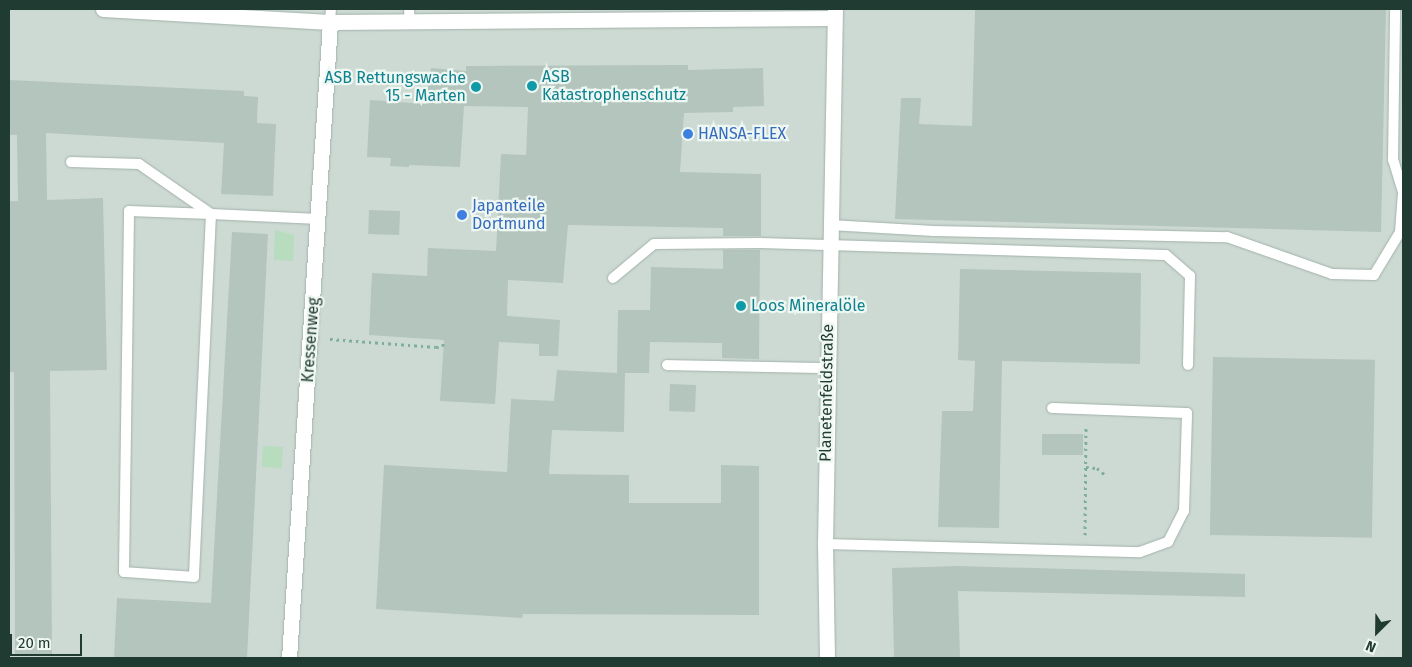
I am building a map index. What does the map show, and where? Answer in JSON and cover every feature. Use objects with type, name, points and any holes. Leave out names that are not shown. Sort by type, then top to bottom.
[{"type":"street","points":[[103,9],[331,15],[835,13]]},
{"type":"street","name":"Planetenfeldstraße","points":[[827,658],[825,544],[829,247],[835,13]]},
{"type":"street","name":"Kressenweg","points":[[289,658],[312,338],[331,15]]},
{"type":"lane","points":[[830,225],[934,231],[1226,237],[1332,274],[1374,275],[1400,232],[1402,192],[1393,160],[1395,9]]},
{"type":"lane","points":[[71,162],[139,164],[211,214]]},
{"type":"lane","points":[[211,214],[194,577],[124,572],[129,211],[211,214],[319,219]]},
{"type":"lane","points":[[613,278],[654,244],[1166,255],[1190,276],[1188,365]]},
{"type":"lane","points":[[667,364],[828,368]]},
{"type":"lane","points":[[825,544],[1140,552],[1168,542],[1184,511],[1187,413],[1052,408]]},
{"type":"path","points":[[312,338],[436,347],[443,346],[444,340]]},
{"type":"path","points":[[1085,550],[1086,410]]},
{"type":"path","points":[[1086,467],[1097,468],[1105,475]]},
{"type":"shaded area","points":[[9,9],[1403,9],[1403,658],[9,658]]},
{"type":"green space","points":[[275,230],[294,235],[293,261],[274,260]]},
{"type":"green space","points":[[263,446],[283,447],[282,468],[262,467]]},
{"type":"building","points":[[975,9],[1386,9],[1381,232],[895,219],[901,98],[921,98],[919,124],[972,126]]},
{"type":"building","points":[[688,65],[688,70],[763,68],[764,106],[733,107],[733,112],[684,113],[680,172],[761,174],[761,236],[723,236],[723,228],[568,225],[563,283],[508,280],[507,316],[560,320],[558,356],[539,356],[539,344],[499,342],[495,404],[440,401],[444,340],[369,335],[372,273],[427,276],[428,248],[496,251],[501,154],[526,155],[528,107],[464,106],[460,167],[409,165],[409,167],[390,166],[391,158],[367,157],[370,100],[426,104],[431,68],[466,71],[466,66]]},
{"type":"building","points":[[9,80],[244,91],[244,96],[258,97],[257,123],[276,124],[273,196],[221,194],[224,143],[46,133],[47,200],[103,198],[107,370],[50,371],[52,656],[15,656],[14,372],[9,372],[9,201],[18,201],[17,135],[9,135]]},
{"type":"building","points":[[369,210],[400,211],[399,235],[368,234]]},
{"type":"building","points":[[232,232],[268,234],[247,658],[114,658],[117,598],[211,603]]},
{"type":"building","points":[[723,250],[760,250],[759,359],[722,358],[722,343],[650,342],[649,373],[625,373],[624,432],[552,430],[549,474],[629,475],[629,503],[721,503],[721,465],[759,466],[759,615],[523,614],[522,618],[376,609],[384,465],[507,472],[511,399],[554,401],[557,370],[617,373],[618,310],[650,310],[651,267],[723,269]]},
{"type":"building","points":[[960,269],[1141,273],[1140,364],[1002,361],[999,528],[938,527],[942,411],[973,411],[975,361],[958,360]]},
{"type":"building","points":[[1213,357],[1375,360],[1372,538],[1210,535]]},
{"type":"building","points":[[670,384],[696,385],[695,412],[669,411]]},
{"type":"building","points":[[1042,434],[1083,434],[1083,455],[1042,455]]},
{"type":"building","points":[[958,566],[1245,574],[1245,597],[958,591],[960,657],[894,658],[892,568]]},
{"type":"place","name":"ASB Katastrophenschutz","points":[[532,86]]},
{"type":"place","name":"ASB Rettungswache 15 - Marten","points":[[476,87]]},
{"type":"place","name":"HANSA-FLEX","points":[[688,134]]},
{"type":"place","name":"Japanteile Dortmund","points":[[462,215]]},
{"type":"place","name":"Loos Mineralöle","points":[[741,306]]}]
